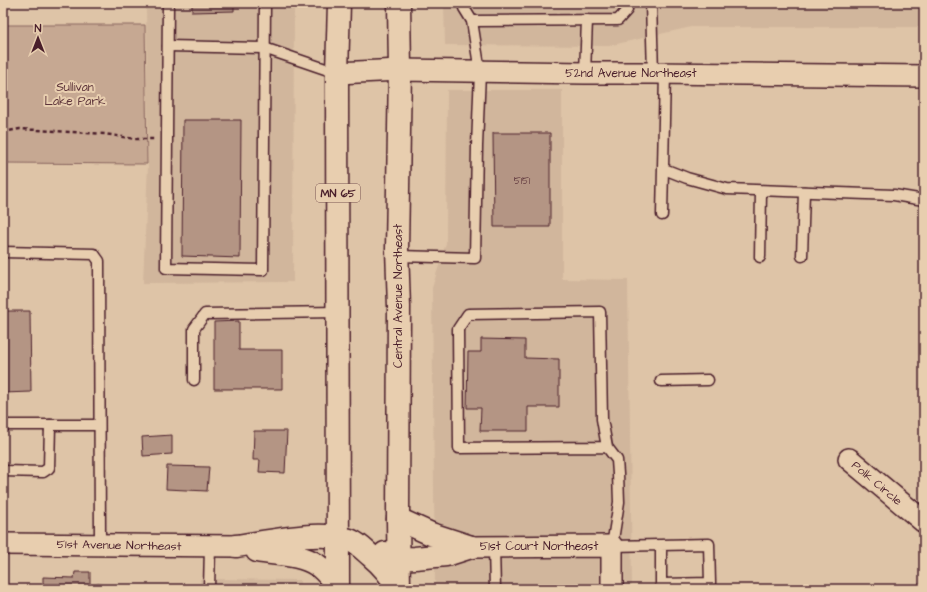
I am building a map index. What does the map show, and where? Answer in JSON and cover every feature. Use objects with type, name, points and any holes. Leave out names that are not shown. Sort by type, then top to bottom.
[{"type":"main road","name":"MN 65","points":[[338,588],[339,3]]},
{"type":"main road","name":"Central Avenue Northeast","points":[[398,589],[399,308],[396,256],[400,70],[399,3]]},
{"type":"main road","points":[[338,494],[343,514],[358,535],[381,552],[398,559],[446,555],[471,547]]},
{"type":"main road","points":[[398,519],[431,534],[471,547]]},
{"type":"main road","points":[[236,546],[310,536],[338,537],[347,539],[355,543],[384,567],[392,577],[398,589]]},
{"type":"main road","points":[[236,546],[270,554],[289,555],[306,559],[318,565],[338,588]]},
{"type":"street","name":"52nd Avenue Northeast","points":[[338,73],[400,70],[924,76]]},
{"type":"street","name":"Polk Circle","points":[[849,459],[924,522]]},
{"type":"street","name":"51st Avenue Northeast","points":[[3,544],[236,546]]},
{"type":"street","name":"51st Court Northeast","points":[[471,547],[612,546],[612,589]]},
{"type":"lane","points":[[168,3],[166,268],[263,270],[265,3]]},
{"type":"lane","points":[[396,256],[475,258],[480,72],[472,21],[464,8],[464,3]]},
{"type":"lane","points":[[472,21],[618,20],[627,10],[627,3]]},
{"type":"lane","points":[[651,3],[659,73],[664,169],[662,215]]},
{"type":"lane","points":[[585,73],[587,20]]},
{"type":"lane","points":[[168,46],[264,48],[338,73]]},
{"type":"lane","points":[[664,169],[687,178],[727,189],[894,195],[924,200]]},
{"type":"lane","points":[[760,257],[761,191]]},
{"type":"lane","points":[[802,256],[804,192]]},
{"type":"lane","points":[[3,252],[94,254],[99,261],[100,545]]},
{"type":"lane","points":[[194,380],[194,329],[205,314],[338,312]]},
{"type":"lane","points":[[607,447],[459,448],[458,329],[468,314],[600,312],[602,419],[607,447],[617,460],[618,474],[619,502],[612,546],[661,545],[710,544],[710,583],[661,584],[661,545]]},
{"type":"lane","points":[[661,381],[708,380]]},
{"type":"lane","points":[[3,425],[99,425]]},
{"type":"lane","points":[[3,471],[43,472],[49,468],[50,425]]},
{"type":"lane","points":[[209,589],[210,546]]},
{"type":"lane","points":[[494,547],[495,589]]},
{"type":"path","points":[[3,132],[20,129],[105,134],[135,139],[168,138]]},
{"type":"shaded area","points":[[146,3],[294,3],[293,282],[143,283],[148,164]]},
{"type":"shaded area","points":[[444,3],[924,3],[924,27],[691,27],[608,46],[445,45]]},
{"type":"shaded area","points":[[447,90],[562,90],[562,279],[628,280],[632,589],[435,589],[432,288],[446,243]]},
{"type":"shaded area","points":[[200,579],[300,580],[300,589],[200,589]]},
{"type":"green space","name":"Sullivan Lake Park","points":[[3,25],[145,25],[147,164],[3,163]]},
{"type":"building","points":[[192,3],[234,3],[234,11],[192,12]]},
{"type":"building","points":[[183,120],[241,120],[240,258],[182,256]]},
{"type":"building","points":[[493,133],[550,133],[550,227],[494,227]]},
{"type":"building","points":[[3,311],[30,311],[31,392],[3,393]]},
{"type":"building","points":[[239,321],[239,350],[282,350],[282,389],[214,389],[214,322]]},
{"type":"building","points":[[481,339],[525,340],[525,358],[559,359],[559,407],[528,407],[528,431],[480,431],[481,408],[467,408],[468,352],[481,352]]},
{"type":"building","points":[[254,431],[287,431],[285,473],[259,472],[260,460],[253,460]]},
{"type":"building","points":[[172,435],[172,454],[143,456],[142,437]]},
{"type":"building","points":[[167,466],[209,467],[207,491],[166,489]]},
{"type":"building","points":[[75,572],[90,572],[90,589],[43,589],[43,577],[74,578]]},
{"type":"building","points":[[97,584],[120,586],[120,589],[97,589]]}]
